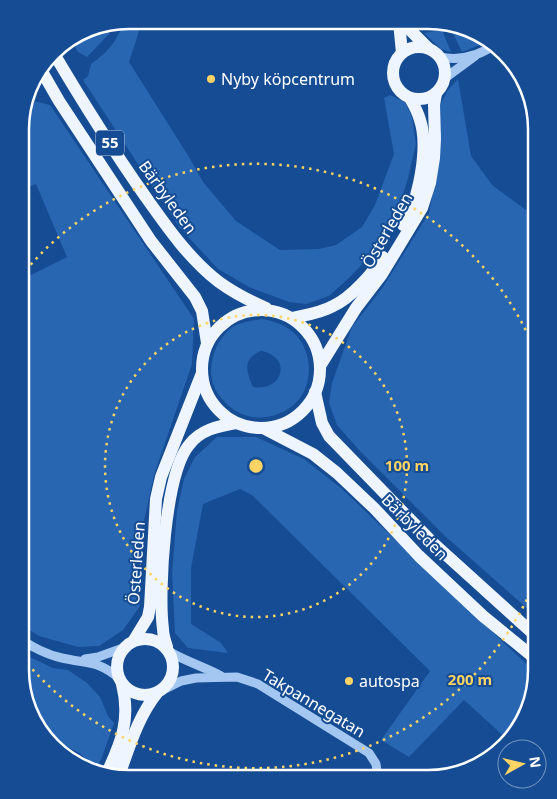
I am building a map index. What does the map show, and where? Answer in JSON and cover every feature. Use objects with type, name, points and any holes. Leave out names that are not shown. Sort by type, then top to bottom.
[{"type":"main road","points":[[401,29],[402,53]]},
{"type":"main road","points":[[408,29],[440,57],[445,65],[444,84],[436,94],[420,100],[410,98],[398,90],[394,81],[393,69],[396,60],[410,48],[428,48]]},
{"type":"main road","name":"Bärbyleden","points":[[57,60],[78,95],[130,174],[171,232],[194,260],[218,281],[243,298],[268,310]]},
{"type":"main road","name":"55","points":[[44,75],[151,241],[195,297],[202,312],[207,343]]},
{"type":"main road","name":"Österleden","points":[[320,366],[356,308],[382,274],[422,208],[430,184],[434,158],[434,105],[436,94]]},
{"type":"main road","name":"Österleden","points":[[292,318],[335,306],[349,295],[377,267],[406,221],[420,179],[423,146],[420,120],[410,98]]},
{"type":"main road","points":[[250,310],[280,312],[292,318],[312,338],[318,352],[319,379],[315,392],[307,406],[294,418],[279,425],[262,428],[249,427],[222,414],[212,402],[205,388],[202,358],[207,343],[218,328],[232,316],[250,310]]},
{"type":"main road","name":"Österleden","points":[[134,640],[148,617],[150,607],[156,500],[162,477],[202,373]]},
{"type":"main road","name":"Bärbyleden","points":[[315,392],[322,423],[329,436],[433,543],[528,629]]},
{"type":"main road","name":"Österleden","points":[[168,650],[162,628],[164,540],[178,466],[187,447],[202,432],[236,422]]},
{"type":"main road","name":"Bärbyleden","points":[[262,428],[313,454],[337,473],[374,508],[419,556],[483,616],[528,653]]},
{"type":"main road","points":[[109,768],[123,737],[126,716],[118,673],[118,660],[123,648],[134,640],[152,639],[160,642],[168,650],[174,662],[173,673],[169,683],[148,703],[134,733],[121,769]]},
{"type":"main road","points":[[121,682],[128,689],[142,695],[159,692]]},
{"type":"street","points":[[445,78],[488,48]]},
{"type":"street","points":[[440,57],[457,58],[476,55]]},
{"type":"street","points":[[29,644],[62,658],[98,664],[109,669],[121,682]]},
{"type":"street","points":[[76,659],[98,657],[123,648]]},
{"type":"street","name":"Takpannegatan","points":[[168,650],[186,661],[209,669],[221,677]]},
{"type":"street","name":"Takpannegatan","points":[[159,692],[181,681],[196,678],[237,677],[258,684],[368,753],[376,764],[376,770]]},
{"type":"shaded area","points":[[140,29],[129,62],[203,182],[236,221],[280,250],[319,249],[336,245],[362,227],[375,205],[394,154],[384,98],[390,95],[405,102],[412,117],[416,144],[407,182],[394,220],[372,254],[329,296],[306,304],[289,302],[249,287],[218,269],[179,227],[83,80],[88,76],[91,64],[102,56],[121,30]]},
{"type":"shaded area","points":[[442,30],[451,52],[441,49],[424,33]]},
{"type":"shaded area","points":[[110,31],[87,57],[78,52],[74,45],[84,39]]},
{"type":"shaded area","points":[[452,32],[467,36],[482,44],[462,52]]},
{"type":"shaded area","points":[[458,79],[471,156],[492,185],[528,211],[528,609],[445,536],[359,450],[337,425],[329,403],[332,383],[352,327],[383,287],[429,213],[440,156],[438,109],[448,90]]},
{"type":"shaded area","points":[[33,102],[50,105],[194,319],[192,364],[154,475],[133,571],[140,606],[123,630],[99,646],[78,647],[39,636],[29,630],[29,276],[67,257],[36,184],[29,187],[29,129]]},
{"type":"shaded area","points":[[262,319],[286,327],[299,338],[306,353],[309,370],[306,387],[297,402],[283,412],[259,418],[242,414],[226,403],[214,387],[211,370],[215,351],[224,335],[230,329],[245,322]],"holes":[[[261,351],[271,354],[277,359],[280,366],[280,373],[277,379],[272,384],[264,387],[253,387],[247,371],[248,362],[255,354]]]},
{"type":"shaded area","points":[[217,437],[256,437],[304,459],[342,489],[528,665],[528,677],[523,702],[511,726],[503,736],[464,700],[409,757],[381,740],[430,671],[252,495],[240,489],[203,504],[191,568],[191,624],[221,643],[228,653],[188,648],[175,633],[172,573],[177,510],[184,479],[195,457]]},
{"type":"shaded area","points":[[29,658],[53,668],[68,670],[87,683],[100,697],[108,716],[114,723],[98,765],[88,762],[81,754],[62,744],[46,726],[34,702],[29,677]]},
{"type":"place","name":"Nyby köpcentrum","points":[[211,79]]},
{"type":"place","name":"autospa","points":[[349,681]]}]
